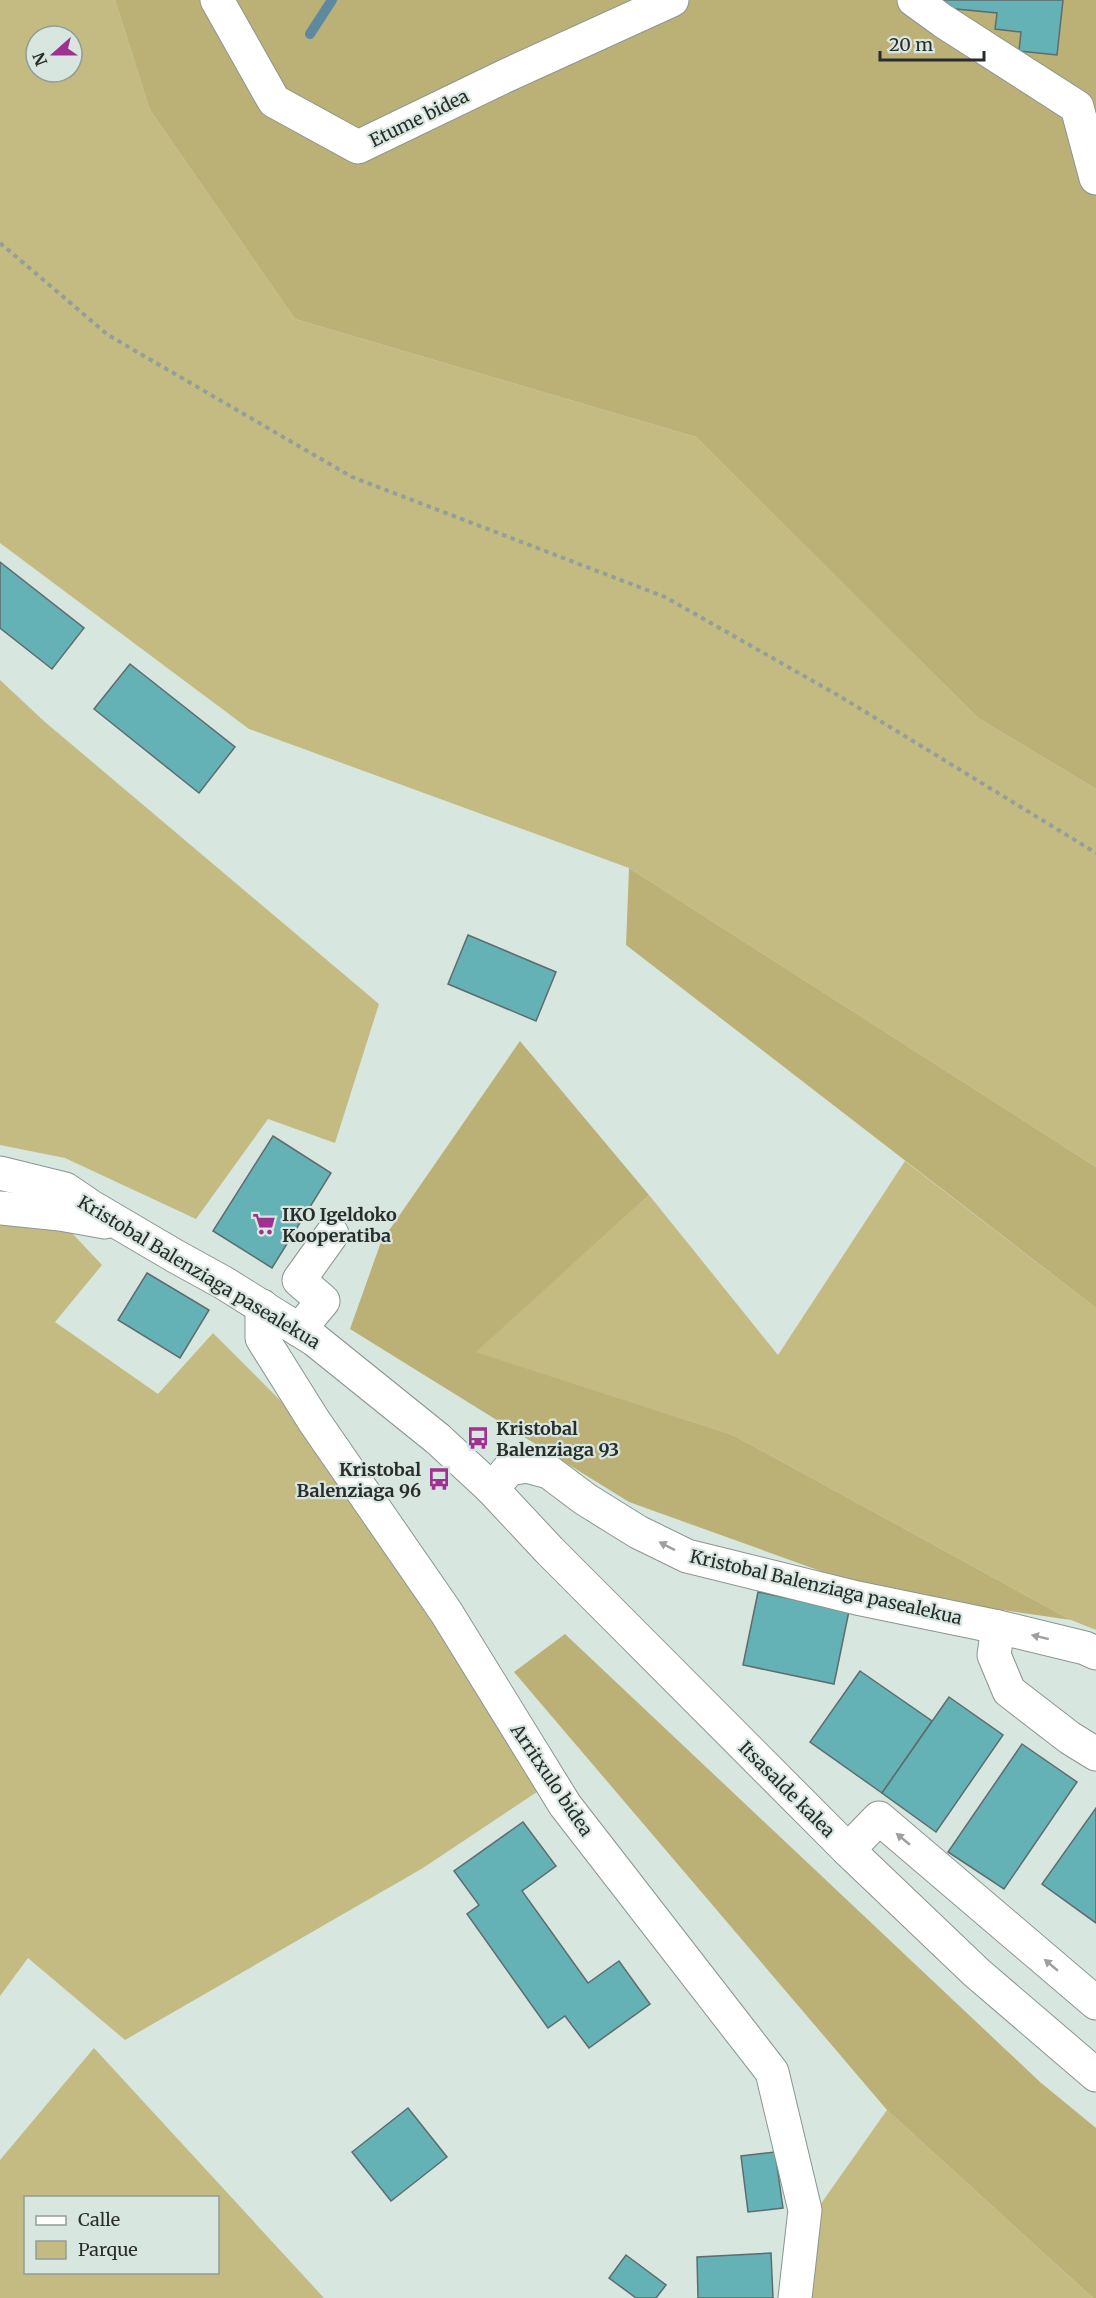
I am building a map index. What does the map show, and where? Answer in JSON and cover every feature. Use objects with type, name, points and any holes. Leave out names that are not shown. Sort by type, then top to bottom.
[{"type":"street","name":"Etume bidea","points":[[217,0],[274,101],[358,147],[503,77],[672,0]]},
{"type":"street","points":[[914,0],[1077,107],[1096,178]]},
{"type":"street","name":"Kristobal Balenziaga pasealekua","points":[[0,1173],[65,1189],[121,1225],[262,1306],[299,1330],[438,1439],[492,1489],[509,1468],[526,1466],[549,1472],[629,1526],[687,1556],[857,1598],[998,1627],[1085,1648],[1096,1653]]},
{"type":"street","points":[[0,1209],[60,1214],[121,1225]]},
{"type":"street","points":[[299,1330],[323,1300],[299,1280],[332,1234]]},
{"type":"street","name":"Arritxulo bidea","points":[[262,1306],[262,1338],[314,1421],[446,1612],[565,1805],[772,2072],[805,2210],[795,2298]]},
{"type":"street","name":"Itsasalde kalea","points":[[492,1489],[550,1551],[848,1850],[977,1973],[1096,2075]]},
{"type":"street","points":[[998,1627],[994,1655],[1009,1691],[1096,1754]]},
{"type":"street","points":[[848,1850],[879,1818],[1096,2003]]},
{"type":"path","points":[[0,243],[108,335],[352,477],[664,597],[842,697],[1096,853]]},
{"type":"green space","points":[[0,0],[115,0],[150,110],[295,319],[696,437],[978,718],[1096,789],[1096,1167],[629,868],[249,729],[0,543]]},
{"type":"green space","points":[[0,680],[45,722],[379,1004],[335,1143],[268,1119],[196,1219],[65,1158],[0,1145]]},
{"type":"green space","points":[[905,1161],[1096,1308],[1096,1630],[1071,1620],[733,1435],[475,1352],[649,1195],[778,1355]]},
{"type":"green space","points":[[0,1225],[71,1232],[102,1265],[55,1322],[158,1394],[213,1333],[305,1425],[540,1790],[423,1868],[125,2040],[28,1958],[0,1996]]},
{"type":"green space","points":[[94,2048],[324,2298],[0,2298],[0,2160]]},
{"type":"green space","points":[[887,2110],[1093,2298],[811,2298],[820,2205]]},
{"type":"shaded area","points":[[115,0],[1096,0],[1096,789],[978,718],[696,437],[295,319],[150,110]]},
{"type":"shaded area","points":[[629,868],[1096,1167],[1096,1308],[626,945]]},
{"type":"shaded area","points":[[520,1041],[649,1195],[476,1352],[733,1435],[1071,1620],[879,1592],[629,1502],[350,1329],[381,1242]]},
{"type":"shaded area","points":[[565,1634],[1040,2082],[1096,2128],[1096,2298],[1093,2298],[887,2110],[514,1672]]},
{"type":"building","points":[[936,0],[1063,0],[1057,55],[1019,51],[1021,32],[995,29],[997,13],[936,7]]},
{"type":"building","points":[[0,562],[84,628],[52,669],[0,628]]},
{"type":"building","points":[[130,664],[235,747],[199,793],[94,709]]},
{"type":"building","points":[[468,935],[556,972],[536,1021],[448,984]]},
{"type":"building","points":[[273,1136],[331,1173],[272,1268],[213,1231]]},
{"type":"building","points":[[147,1273],[209,1310],[180,1358],[118,1320]]},
{"type":"building","points":[[758,1592],[849,1611],[834,1684],[743,1665]]},
{"type":"building","points":[[860,1671],[932,1721],[882,1793],[810,1742]]},
{"type":"building","points":[[949,1697],[1003,1735],[936,1832],[882,1793]]},
{"type":"building","points":[[1022,1744],[1077,1782],[1004,1889],[948,1852]]},
{"type":"building","points":[[1096,1808],[1096,1923],[1042,1884]]},
{"type":"building","points":[[523,1822],[556,1866],[522,1891],[588,1983],[619,1961],[650,2004],[589,2048],[565,2016],[548,2028],[467,1914],[479,1905],[454,1871]]},
{"type":"building","points":[[408,2108],[447,2157],[391,2201],[352,2152]]},
{"type":"building","points":[[775,2152],[783,2208],[748,2212],[741,2156]]},
{"type":"building","points":[[771,2253],[773,2298],[698,2298],[697,2257]]},
{"type":"building","points":[[626,2255],[666,2285],[656,2298],[636,2298],[609,2278]]},
{"type":"waterway","points":[[310,34],[332,0]]},
{"type":"place","name":"IKO Igeldoko Kooperatiba","points":[[264,1224]]},
{"type":"place","name":"Kristobal Balenziaga 93","points":[[478,1438]]},
{"type":"place","name":"Kristobal Balenziaga 96","points":[[439,1479]]}]
